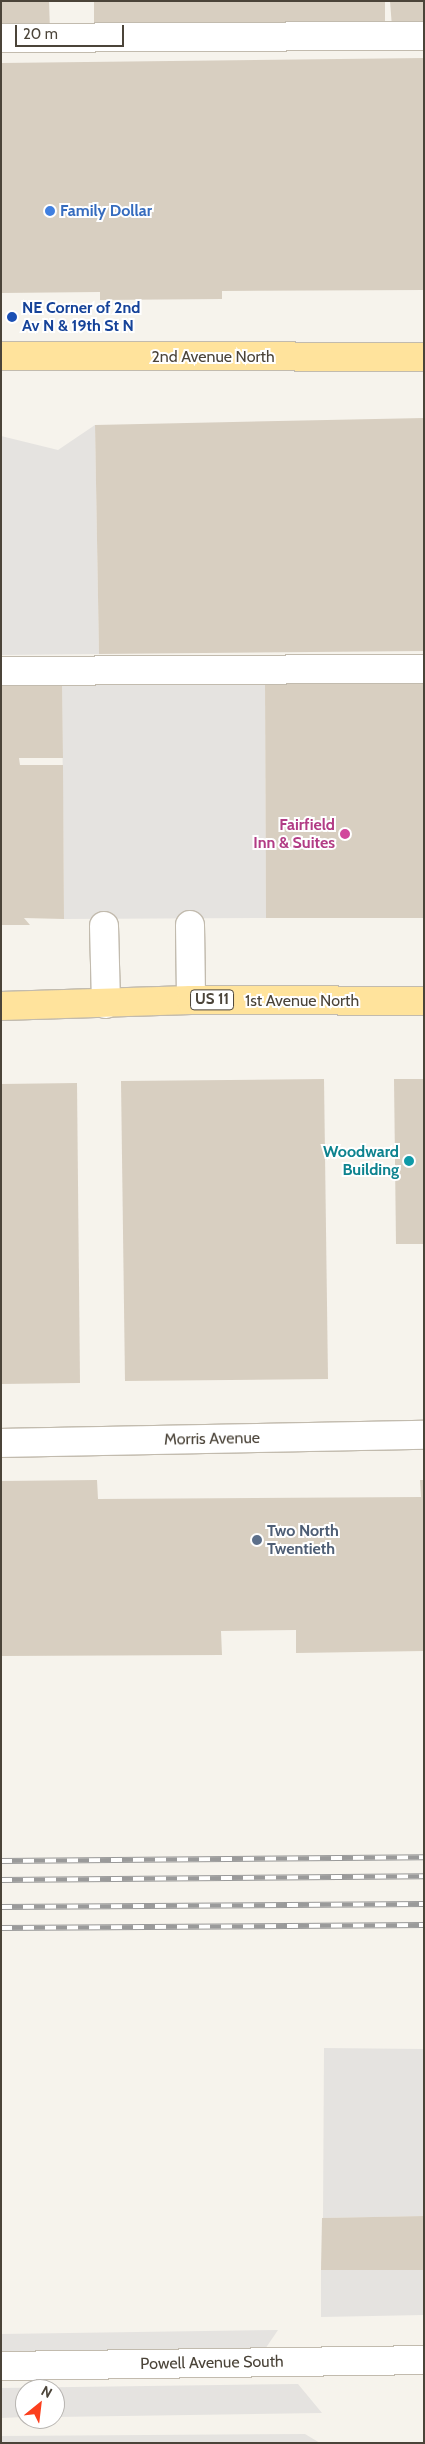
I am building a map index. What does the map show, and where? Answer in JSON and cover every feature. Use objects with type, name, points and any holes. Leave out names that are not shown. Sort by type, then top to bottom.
[{"type":"main road","name":"2nd Avenue North","points":[[1,356],[424,358]]},
{"type":"main road","name":"1st Avenue North","points":[[1,1006],[191,1000],[424,1001]]},
{"type":"street","points":[[1,38],[424,36]]},
{"type":"street","points":[[1,671],[424,669]]},
{"type":"street","points":[[190,925],[191,1000]]},
{"type":"street","points":[[104,926],[106,1004]]},
{"type":"street","name":"Morris Avenue","points":[[1,1443],[424,1435]]},
{"type":"street","name":"Powell Avenue South","points":[[1,2366],[424,2360]]},
{"type":"shaded area","points":[[95,425],[99,654],[1,655],[1,436],[58,450]]},
{"type":"shaded area","points":[[62,683],[265,683],[266,918],[64,919]]},
{"type":"shaded area","points":[[324,2048],[424,2049],[424,2216],[323,2218]]},
{"type":"shaded area","points":[[321,2270],[424,2270],[424,2315],[321,2317]]},
{"type":"shaded area","points":[[278,2330],[261,2355],[1,2359],[1,2334]]},
{"type":"shaded area","points":[[298,2384],[322,2413],[65,2417],[65,2387]]},
{"type":"shaded area","points":[[1,2388],[15,2388],[15,2417],[1,2418]]},
{"type":"shaded area","points":[[305,2434],[320,2443],[1,2443],[1,2436]]},
{"type":"building","points":[[1,1],[49,1],[50,31],[1,31]]},
{"type":"building","points":[[94,1],[385,1],[385,26],[94,30]]},
{"type":"building","points":[[390,1],[424,1],[424,26],[392,27]]},
{"type":"building","points":[[424,58],[424,290],[222,291],[222,299],[100,300],[100,292],[1,293],[1,63]]},
{"type":"building","points":[[424,418],[424,651],[99,654],[95,425]]},
{"type":"building","points":[[1,683],[62,683],[63,758],[19,758],[20,765],[63,765],[64,919],[24,918],[30,925],[1,925]]},
{"type":"building","name":"Fairfield Inn & Suites","points":[[265,683],[424,683],[424,918],[266,918]]},
{"type":"building","points":[[324,1079],[328,1379],[125,1381],[121,1081]]},
{"type":"building","name":"Woodward Building","points":[[394,1079],[424,1079],[424,1244],[396,1244]]},
{"type":"building","points":[[77,1083],[80,1383],[1,1384],[1,1084]]},
{"type":"building","points":[[97,1480],[98,1499],[421,1497],[420,1480],[424,1480],[424,1651],[296,1653],[296,1630],[221,1631],[222,1655],[1,1656],[1,1481]]},
{"type":"building","points":[[424,2216],[424,2270],[321,2270],[322,2218]]},
{"type":"railway","points":[[1,1861],[424,1857]]},
{"type":"railway","points":[[1,1880],[424,1876]]},
{"type":"railway","points":[[1,1907],[424,1904]]},
{"type":"railway","points":[[1,1928],[424,1925]]},
{"type":"place","name":"Family Dollar","points":[[50,211]]},
{"type":"place","name":"NE Corner of 2nd Av N & 19th St N","points":[[12,317]]},
{"type":"place","name":"Fairfield Inn & Suites","points":[[345,834]]},
{"type":"place","name":"Woodward Building","points":[[409,1161]]},
{"type":"place","name":"Two North Twentieth","points":[[257,1540]]}]
